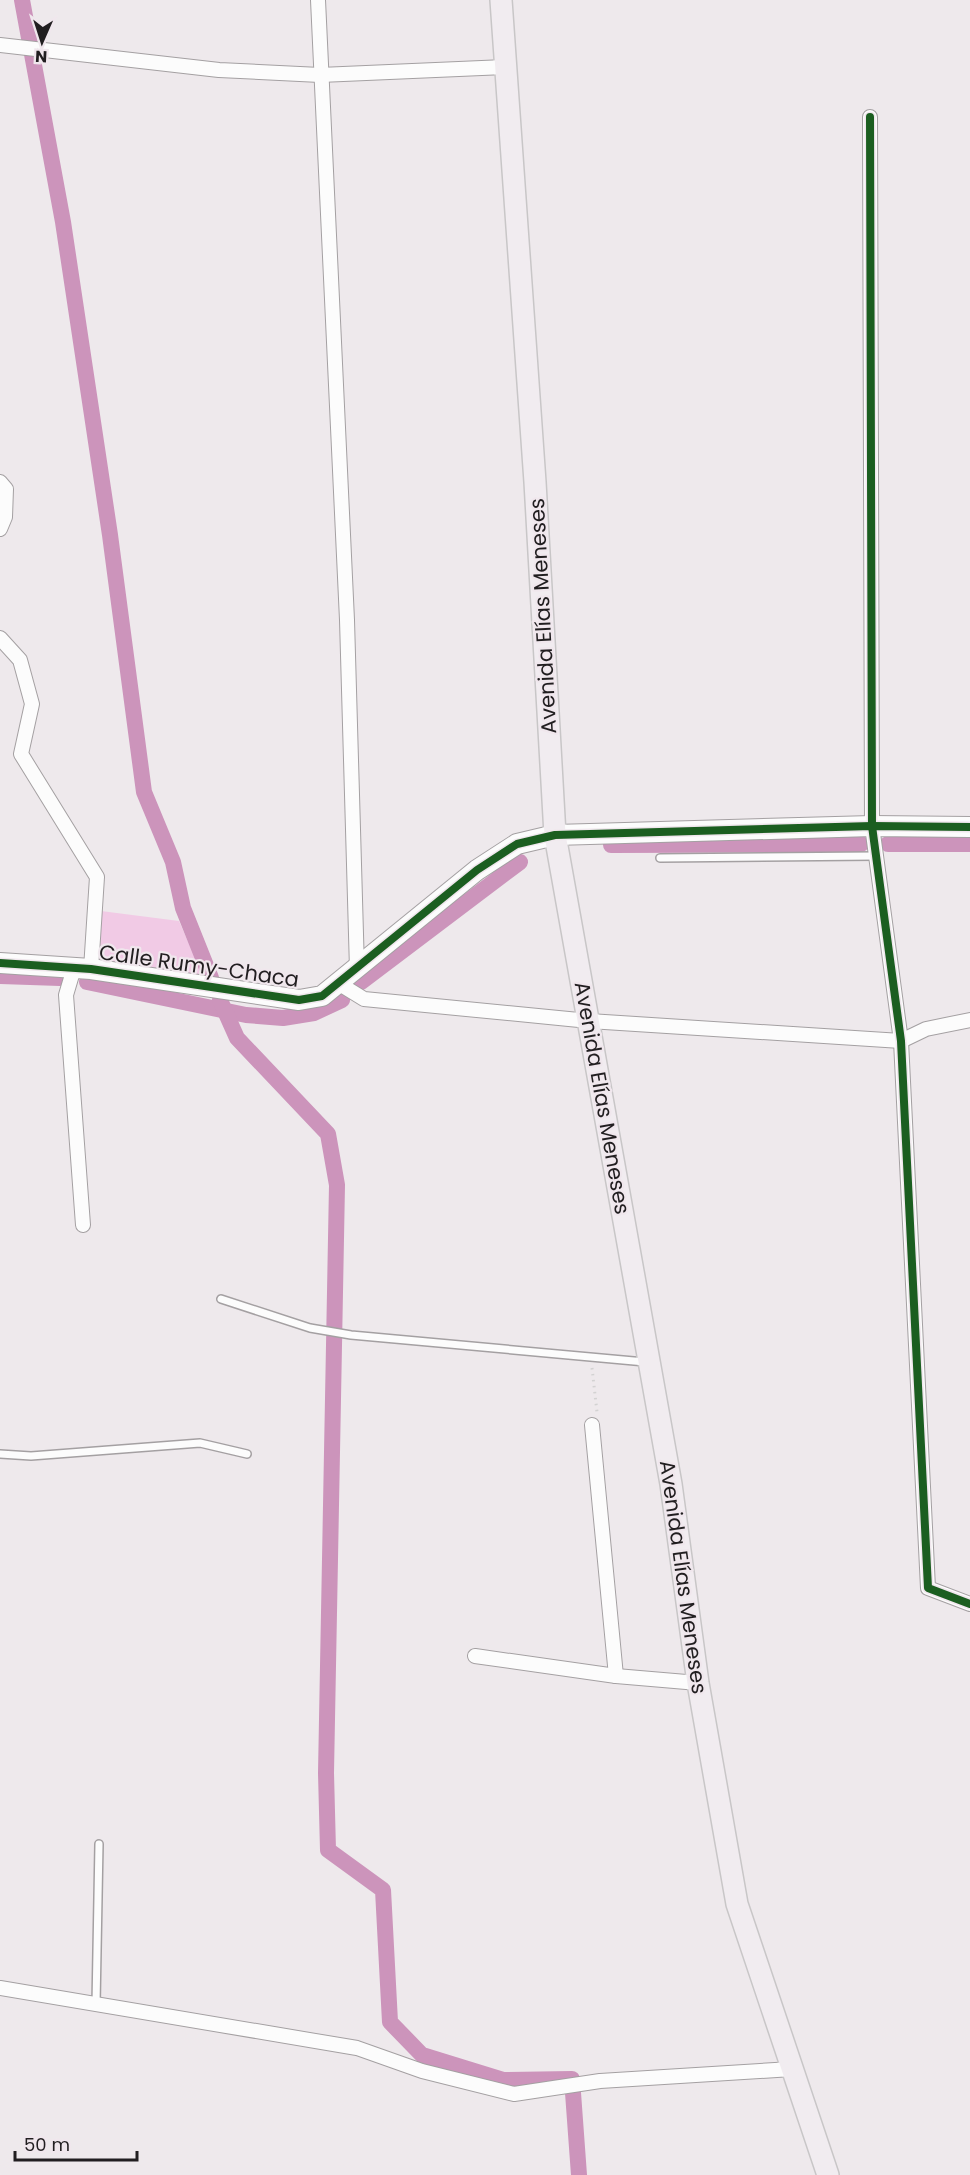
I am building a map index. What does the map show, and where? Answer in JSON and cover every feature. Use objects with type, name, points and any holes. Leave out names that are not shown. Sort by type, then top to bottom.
[{"type":"main road","name":"Avenida Elías Meneses","points":[[501,0],[535,482],[555,835],[671,1484],[698,1683],[737,1904],[828,2175]]},
{"type":"street","points":[[318,0],[344,552],[357,969]]},
{"type":"street","points":[[0,45],[219,70],[320,75],[505,67]]},
{"type":"street","points":[[870,117],[872,826],[902,1041],[928,1588],[970,1604]]},
{"type":"street","points":[[0,482],[6,489],[5,517],[0,529]]},
{"type":"street","points":[[0,638],[20,660],[32,704],[21,754],[97,877],[83,969],[66,995],[83,1225]]},
{"type":"street","name":"Calle Rumy-Chaca","points":[[0,963],[83,969],[299,1000],[322,996],[477,870],[517,844],[555,835],[872,826],[970,827]]},
{"type":"street","points":[[338,983],[364,999],[589,1022],[902,1041],[926,1029],[970,1020]]},
{"type":"street","points":[[592,1425],[616,1676]]},
{"type":"street","points":[[475,1656],[616,1676],[698,1683]]},
{"type":"street","points":[[0,1988],[357,2048],[422,2071],[514,2094],[600,2081],[792,2069]]},
{"type":"lane","points":[[660,858],[876,856]]},
{"type":"lane","points":[[221,1299],[310,1328],[351,1335],[648,1362]]},
{"type":"lane","points":[[0,1454],[31,1456],[200,1443],[247,1454]]},
{"type":"lane","points":[[96,2004],[99,1844]]},
{"type":"path","points":[[591,1357],[597,1415],[592,1425]]},
{"type":"shaded area","points":[[101,911],[179,921],[204,978],[98,963]]},
{"type":"waterway","points":[[22,0],[63,222],[110,535],[144,792],[173,862],[183,908],[211,978]]},
{"type":"waterway","points":[[611,845],[861,844]]},
{"type":"waterway","points":[[888,844],[970,844]]},
{"type":"waterway","points":[[361,982],[520,862]]},
{"type":"waterway","points":[[0,976],[60,978]]},
{"type":"waterway","points":[[87,982],[246,1015],[283,1018],[314,1013],[342,1000]]},
{"type":"waterway","points":[[220,1000],[237,1038],[328,1134],[337,1185],[326,1773],[328,1850],[383,1890],[390,2022],[422,2055],[503,2080],[572,2079],[579,2175]]},
{"type":"cycle path","points":[[870,117],[872,826],[901,1041],[928,1588],[970,1604]]},
{"type":"cycle path","points":[[0,963],[91,969],[299,1000],[322,996],[477,870],[517,844],[555,835],[872,826],[970,827]]}]
